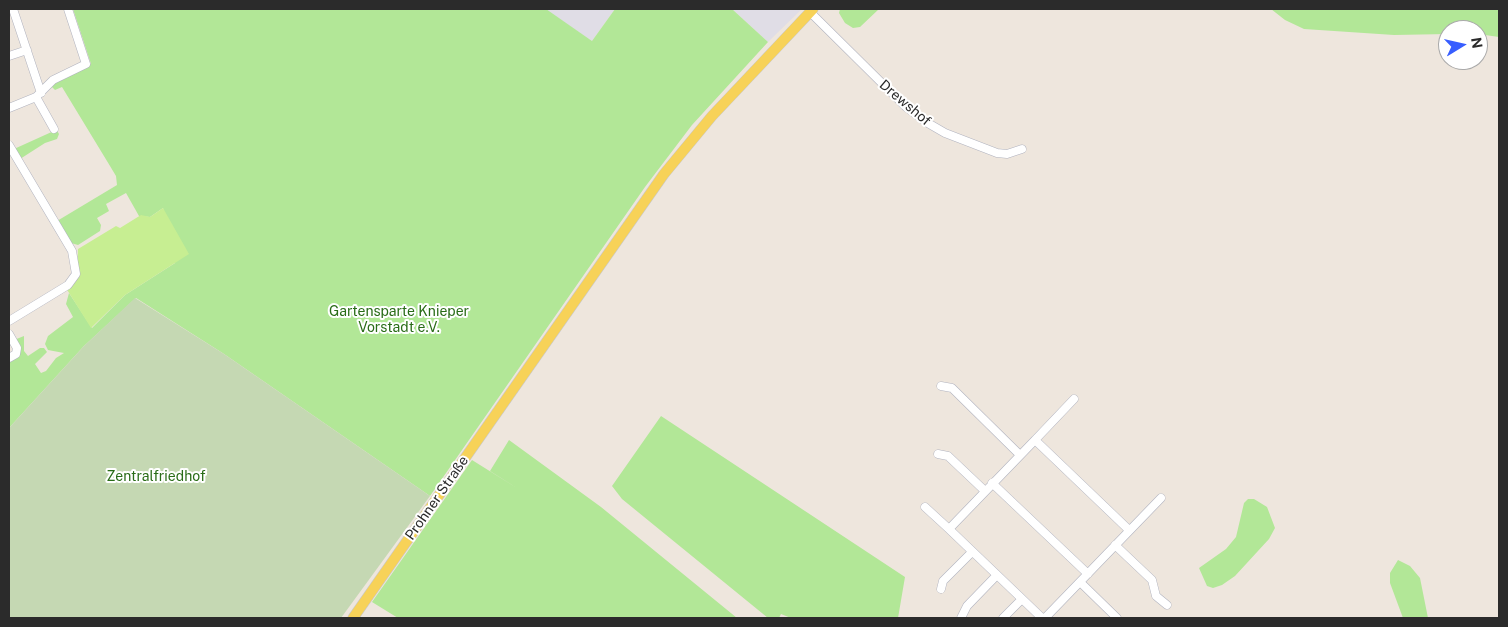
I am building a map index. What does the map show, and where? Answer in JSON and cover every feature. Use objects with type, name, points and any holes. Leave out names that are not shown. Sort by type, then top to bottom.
[{"type":"main road","name":"Prohner Straße","points":[[354,618],[681,152],[811,10]]},
{"type":"main road","name":"Prohner Straße","points":[[358,618],[363,604]]},
{"type":"street","points":[[9,11],[14,9],[27,50],[38,95],[54,129]]},
{"type":"street","points":[[9,108],[38,95],[53,80],[86,64],[68,9]]},
{"type":"street","name":"Drewshof","points":[[811,10],[898,100],[926,122],[945,133],[997,153],[1007,154],[1022,149]]},
{"type":"street","points":[[9,56],[27,50]]},
{"type":"street","points":[[9,145],[72,251],[76,274],[68,285],[9,321]]},
{"type":"street","points":[[9,334],[17,348],[16,354],[9,358]]},
{"type":"street","points":[[941,386],[952,388],[1020,455]]},
{"type":"street","points":[[949,529],[1074,398]]},
{"type":"street","points":[[1035,440],[1129,530]]},
{"type":"street","points":[[938,454],[948,456],[984,491]]},
{"type":"street","points":[[992,483],[1088,574]]},
{"type":"street","points":[[926,507],[996,576],[1044,618],[1161,498]]},
{"type":"street","points":[[1115,545],[1152,580],[1155,593],[1166,604]]},
{"type":"street","points":[[941,589],[944,581],[972,552]]},
{"type":"street","points":[[961,618],[967,606],[996,576]]},
{"type":"street","points":[[1080,582],[1117,618]]},
{"type":"street","points":[[1003,618],[1022,599]]},
{"type":"shaded area","points":[[544,9],[615,9],[592,41]]},
{"type":"shaded area","points":[[732,9],[802,9],[768,42]]},
{"type":"green space","name":"Gartensparte Knieper Vorstadt e.V.","points":[[73,9],[546,9],[592,41],[615,9],[732,9],[768,42],[692,125],[645,187],[430,496],[224,354],[136,298],[84,346],[9,428],[9,360],[17,355],[14,340],[24,336],[24,351],[28,356],[40,348],[44,348],[47,352],[35,364],[41,373],[46,371],[56,358],[64,353],[48,350],[45,344],[48,336],[73,317],[66,304],[69,293],[92,328],[125,295],[175,263],[163,208],[150,217],[139,216],[126,193],[106,204],[109,211],[97,218],[101,225],[100,231],[78,245],[71,243],[57,221],[117,185],[116,176],[62,87],[55,90],[51,86],[91,64]]},
{"type":"green space","points":[[840,9],[879,9],[860,27],[853,28],[845,23],[839,13]]},
{"type":"green space","points":[[1271,9],[1499,9],[1499,37],[1488,35],[1488,20],[1438,20],[1438,34],[1394,35],[1304,29],[1285,20]]},
{"type":"green space","points":[[52,122],[59,134],[57,139],[45,143],[20,159],[14,149],[56,130]]},
{"type":"green space","points":[[163,208],[189,254],[125,295],[91,328],[66,288],[77,275],[78,249],[116,226],[120,228],[141,215],[150,217]]},
{"type":"green space","name":"Zentralfriedhof","points":[[135,298],[224,354],[430,496],[341,618],[9,618],[9,428],[84,346]]},
{"type":"green space","points":[[661,416],[905,577],[898,618],[791,618],[781,614],[779,618],[768,618],[622,499],[612,486]]},
{"type":"green space","points":[[509,440],[601,507],[737,618],[398,618],[372,602],[472,460],[520,490],[490,471]]},
{"type":"green space","points":[[1248,499],[1254,499],[1267,507],[1275,528],[1269,539],[1235,576],[1222,585],[1213,588],[1207,586],[1199,568],[1226,549],[1236,537],[1244,503]]},
{"type":"green space","points":[[1398,560],[1410,566],[1420,578],[1428,618],[1403,618],[1390,583],[1390,573]]}]
